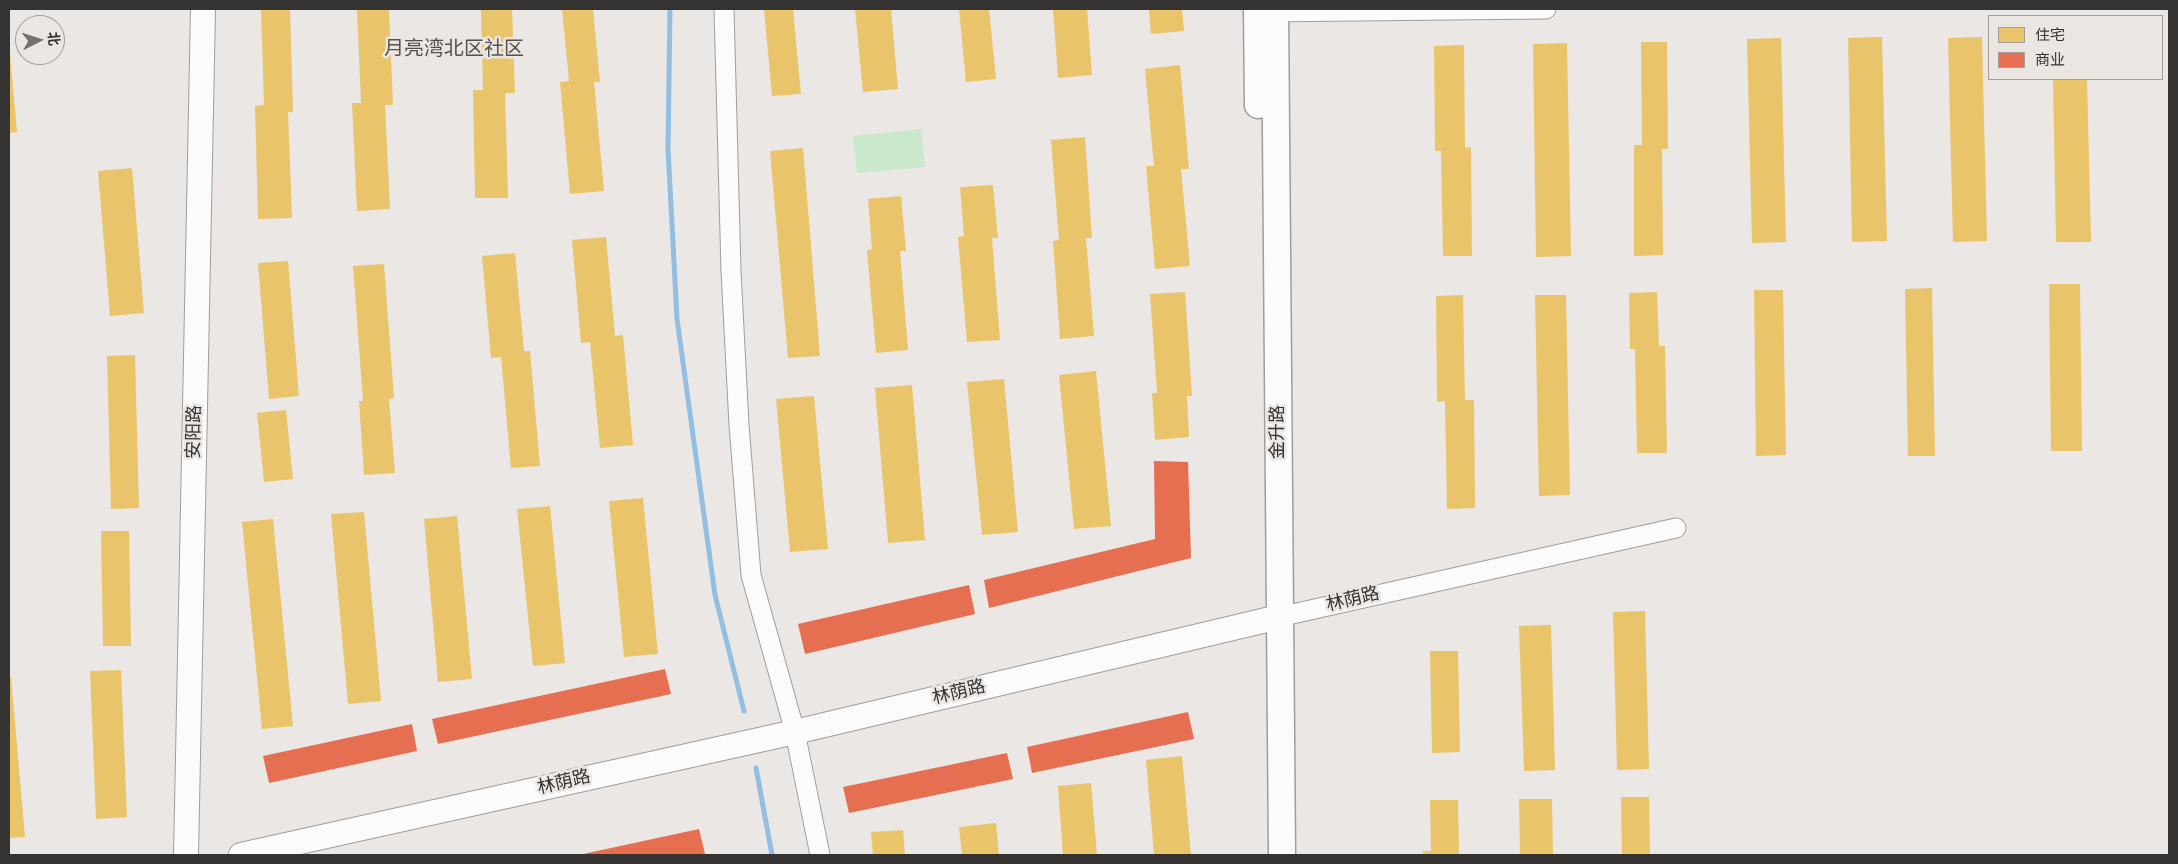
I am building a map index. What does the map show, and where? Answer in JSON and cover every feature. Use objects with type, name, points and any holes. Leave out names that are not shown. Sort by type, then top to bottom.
[{"type":"main road","name":"金升路","points":[[1264,855],[1270,619],[1266,10]]},
{"type":"main road","name":"金升路","points":[[1270,619],[1282,855]]},
{"type":"street","name":"安阳路","points":[[186,855],[203,9]]},
{"type":"street","points":[[724,9],[733,299],[739,424],[751,575],[795,732],[820,855]]},
{"type":"street","points":[[1266,10],[1546,9]]},
{"type":"street","name":"林荫路","points":[[241,855],[795,732],[1270,619],[1676,528]]},
{"type":"green space","points":[[921,129],[925,167],[857,173],[853,136]]},
{"type":"building: 住宅","points":[[261,9],[290,9],[293,112],[288,112],[292,218],[258,219],[255,106],[264,105]]},
{"type":"building: 住宅","points":[[357,9],[389,9],[393,105],[385,105],[390,209],[357,211],[352,103],[361,103]]},
{"type":"building: 住宅","points":[[481,9],[512,9],[515,93],[505,93],[508,198],[475,198],[473,90],[483,90]]},
{"type":"building: 住宅","points":[[562,9],[593,9],[600,82],[594,82],[604,191],[570,194],[560,82],[569,81]]},
{"type":"building: 住宅","points":[[764,9],[793,9],[801,94],[772,96]]},
{"type":"building: 住宅","points":[[855,9],[891,9],[898,89],[863,92]]},
{"type":"building: 住宅","points":[[959,9],[989,9],[996,79],[966,82]]},
{"type":"building: 住宅","points":[[1053,9],[1087,9],[1092,75],[1058,78]]},
{"type":"building: 住宅","points":[[1149,9],[1182,9],[1184,31],[1151,34]]},
{"type":"building: 住宅","points":[[1882,37],[1887,241],[1852,242],[1848,38]]},
{"type":"building: 住宅","points":[[1982,37],[1987,241],[1953,242],[1948,38]]},
{"type":"building: 住宅","points":[[1781,38],[1786,242],[1752,243],[1747,39]]},
{"type":"building: 住宅","points":[[9,42],[17,132],[9,133]]},
{"type":"building: 住宅","points":[[1641,42],[1667,42],[1668,149],[1662,149],[1663,255],[1634,256],[1634,145],[1642,145]]},
{"type":"building: 住宅","points":[[1567,43],[1571,256],[1536,257],[1533,44]]},
{"type":"building: 住宅","points":[[1464,45],[1465,148],[1471,147],[1472,256],[1443,256],[1441,151],[1435,151],[1434,46]]},
{"type":"building: 住宅","points":[[1180,65],[1189,169],[1181,169],[1190,266],[1155,269],[1146,166],[1154,166],[1145,69]]},
{"type":"building: 住宅","points":[[2053,80],[2087,80],[2091,242],[2056,242]]},
{"type":"building: 住宅","points":[[1085,137],[1092,238],[1086,238],[1094,336],[1060,339],[1053,241],[1059,240],[1051,140]]},
{"type":"building: 住宅","points":[[803,148],[820,356],[788,358],[770,151]]},
{"type":"building: 住宅","points":[[132,168],[144,313],[110,316],[98,171]]},
{"type":"building: 住宅","points":[[993,185],[998,238],[992,238],[1000,340],[967,342],[958,237],[964,236],[960,187]]},
{"type":"building: 住宅","points":[[901,196],[906,251],[900,251],[908,350],[876,353],[867,250],[872,249],[868,199]]},
{"type":"building: 住宅","points":[[606,237],[615,336],[623,335],[633,445],[600,448],[590,342],[581,343],[572,240]]},
{"type":"building: 住宅","points":[[515,253],[524,351],[530,351],[540,466],[511,468],[501,357],[491,358],[482,256]]},
{"type":"building: 住宅","points":[[288,261],[299,396],[269,399],[258,263]]},
{"type":"building: 住宅","points":[[384,264],[394,398],[389,399],[395,473],[364,475],[359,401],[363,401],[353,266]]},
{"type":"building: 住宅","points":[[2049,284],[2080,284],[2082,451],[2051,451]]},
{"type":"building: 住宅","points":[[1932,288],[1935,456],[1908,456],[1905,289]]},
{"type":"building: 住宅","points":[[1754,290],[1783,290],[1786,455],[1756,456]]},
{"type":"building: 住宅","points":[[1185,292],[1192,396],[1187,396],[1189,437],[1155,440],[1152,393],[1157,393],[1150,294]]},
{"type":"building: 住宅","points":[[1657,292],[1659,346],[1665,346],[1667,453],[1637,453],[1635,349],[1630,349],[1629,293]]},
{"type":"building: 住宅","points":[[1463,295],[1465,400],[1474,400],[1475,508],[1447,509],[1445,401],[1437,402],[1436,296]]},
{"type":"building: 住宅","points":[[1535,295],[1566,295],[1570,495],[1539,496]]},
{"type":"building: 住宅","points":[[135,355],[139,508],[111,509],[107,356]]},
{"type":"building: 住宅","points":[[1096,371],[1111,526],[1074,529],[1059,375]]},
{"type":"building: 住宅","points":[[1004,379],[1018,532],[982,535],[967,382]]},
{"type":"building: 住宅","points":[[912,385],[925,540],[888,543],[875,388]]},
{"type":"building: 住宅","points":[[814,396],[828,549],[790,552],[776,399]]},
{"type":"building: 住宅","points":[[286,410],[293,479],[264,482],[257,413]]},
{"type":"building: 住宅","points":[[643,498],[658,654],[624,657],[609,501]]},
{"type":"building: 住宅","points":[[550,506],[565,663],[533,666],[517,509]]},
{"type":"building: 住宅","points":[[364,512],[381,701],[348,704],[331,514]]},
{"type":"building: 住宅","points":[[457,516],[472,679],[438,682],[424,519]]},
{"type":"building: 住宅","points":[[273,519],[293,726],[262,729],[242,522]]},
{"type":"building: 住宅","points":[[101,531],[129,531],[131,646],[103,646]]},
{"type":"building: 住宅","points":[[1645,611],[1649,769],[1617,770],[1613,612]]},
{"type":"building: 住宅","points":[[1551,625],[1555,770],[1524,771],[1519,626]]},
{"type":"building: 住宅","points":[[1430,651],[1458,651],[1460,752],[1432,753]]},
{"type":"building: 住宅","points":[[121,670],[127,817],[96,819],[90,671]]},
{"type":"building: 住宅","points":[[9,677],[11,677],[25,837],[9,838]]},
{"type":"building: 住宅","points":[[1182,756],[1191,855],[1154,855],[1146,760]]},
{"type":"building: 住宅","points":[[1091,783],[1097,855],[1063,855],[1058,786]]},
{"type":"building: 住宅","points":[[1621,797],[1649,797],[1650,855],[1622,855]]},
{"type":"building: 住宅","points":[[1519,799],[1552,799],[1553,855],[1520,855]]},
{"type":"building: 住宅","points":[[1430,800],[1458,800],[1459,855],[1423,855],[1423,851],[1431,851]]},
{"type":"building: 住宅","points":[[996,823],[999,855],[962,855],[959,827]]},
{"type":"building: 住宅","points":[[903,830],[905,855],[873,855],[871,832]]},
{"type":"building: 商业","points":[[1154,461],[1188,462],[1191,558],[989,608],[984,580],[1155,539]]},
{"type":"building: 商业","points":[[969,585],[975,614],[805,654],[798,624]]},
{"type":"building: 商业","points":[[665,669],[671,694],[438,744],[432,719]]},
{"type":"building: 商业","points":[[1188,712],[1194,739],[1032,773],[1027,747]]},
{"type":"building: 商业","points":[[412,724],[417,751],[269,783],[263,756]]},
{"type":"building: 商业","points":[[1007,753],[1013,779],[849,813],[843,787]]},
{"type":"building: 商业","points":[[699,829],[705,854],[583,855],[583,854]]},
{"type":"waterway","points":[[670,9],[668,149],[677,319],[715,595],[744,711]]},
{"type":"waterway","points":[[756,768],[772,855]]},
{"type":"district","name":"月亮湾北区社区","points":[[454,50]]}]
